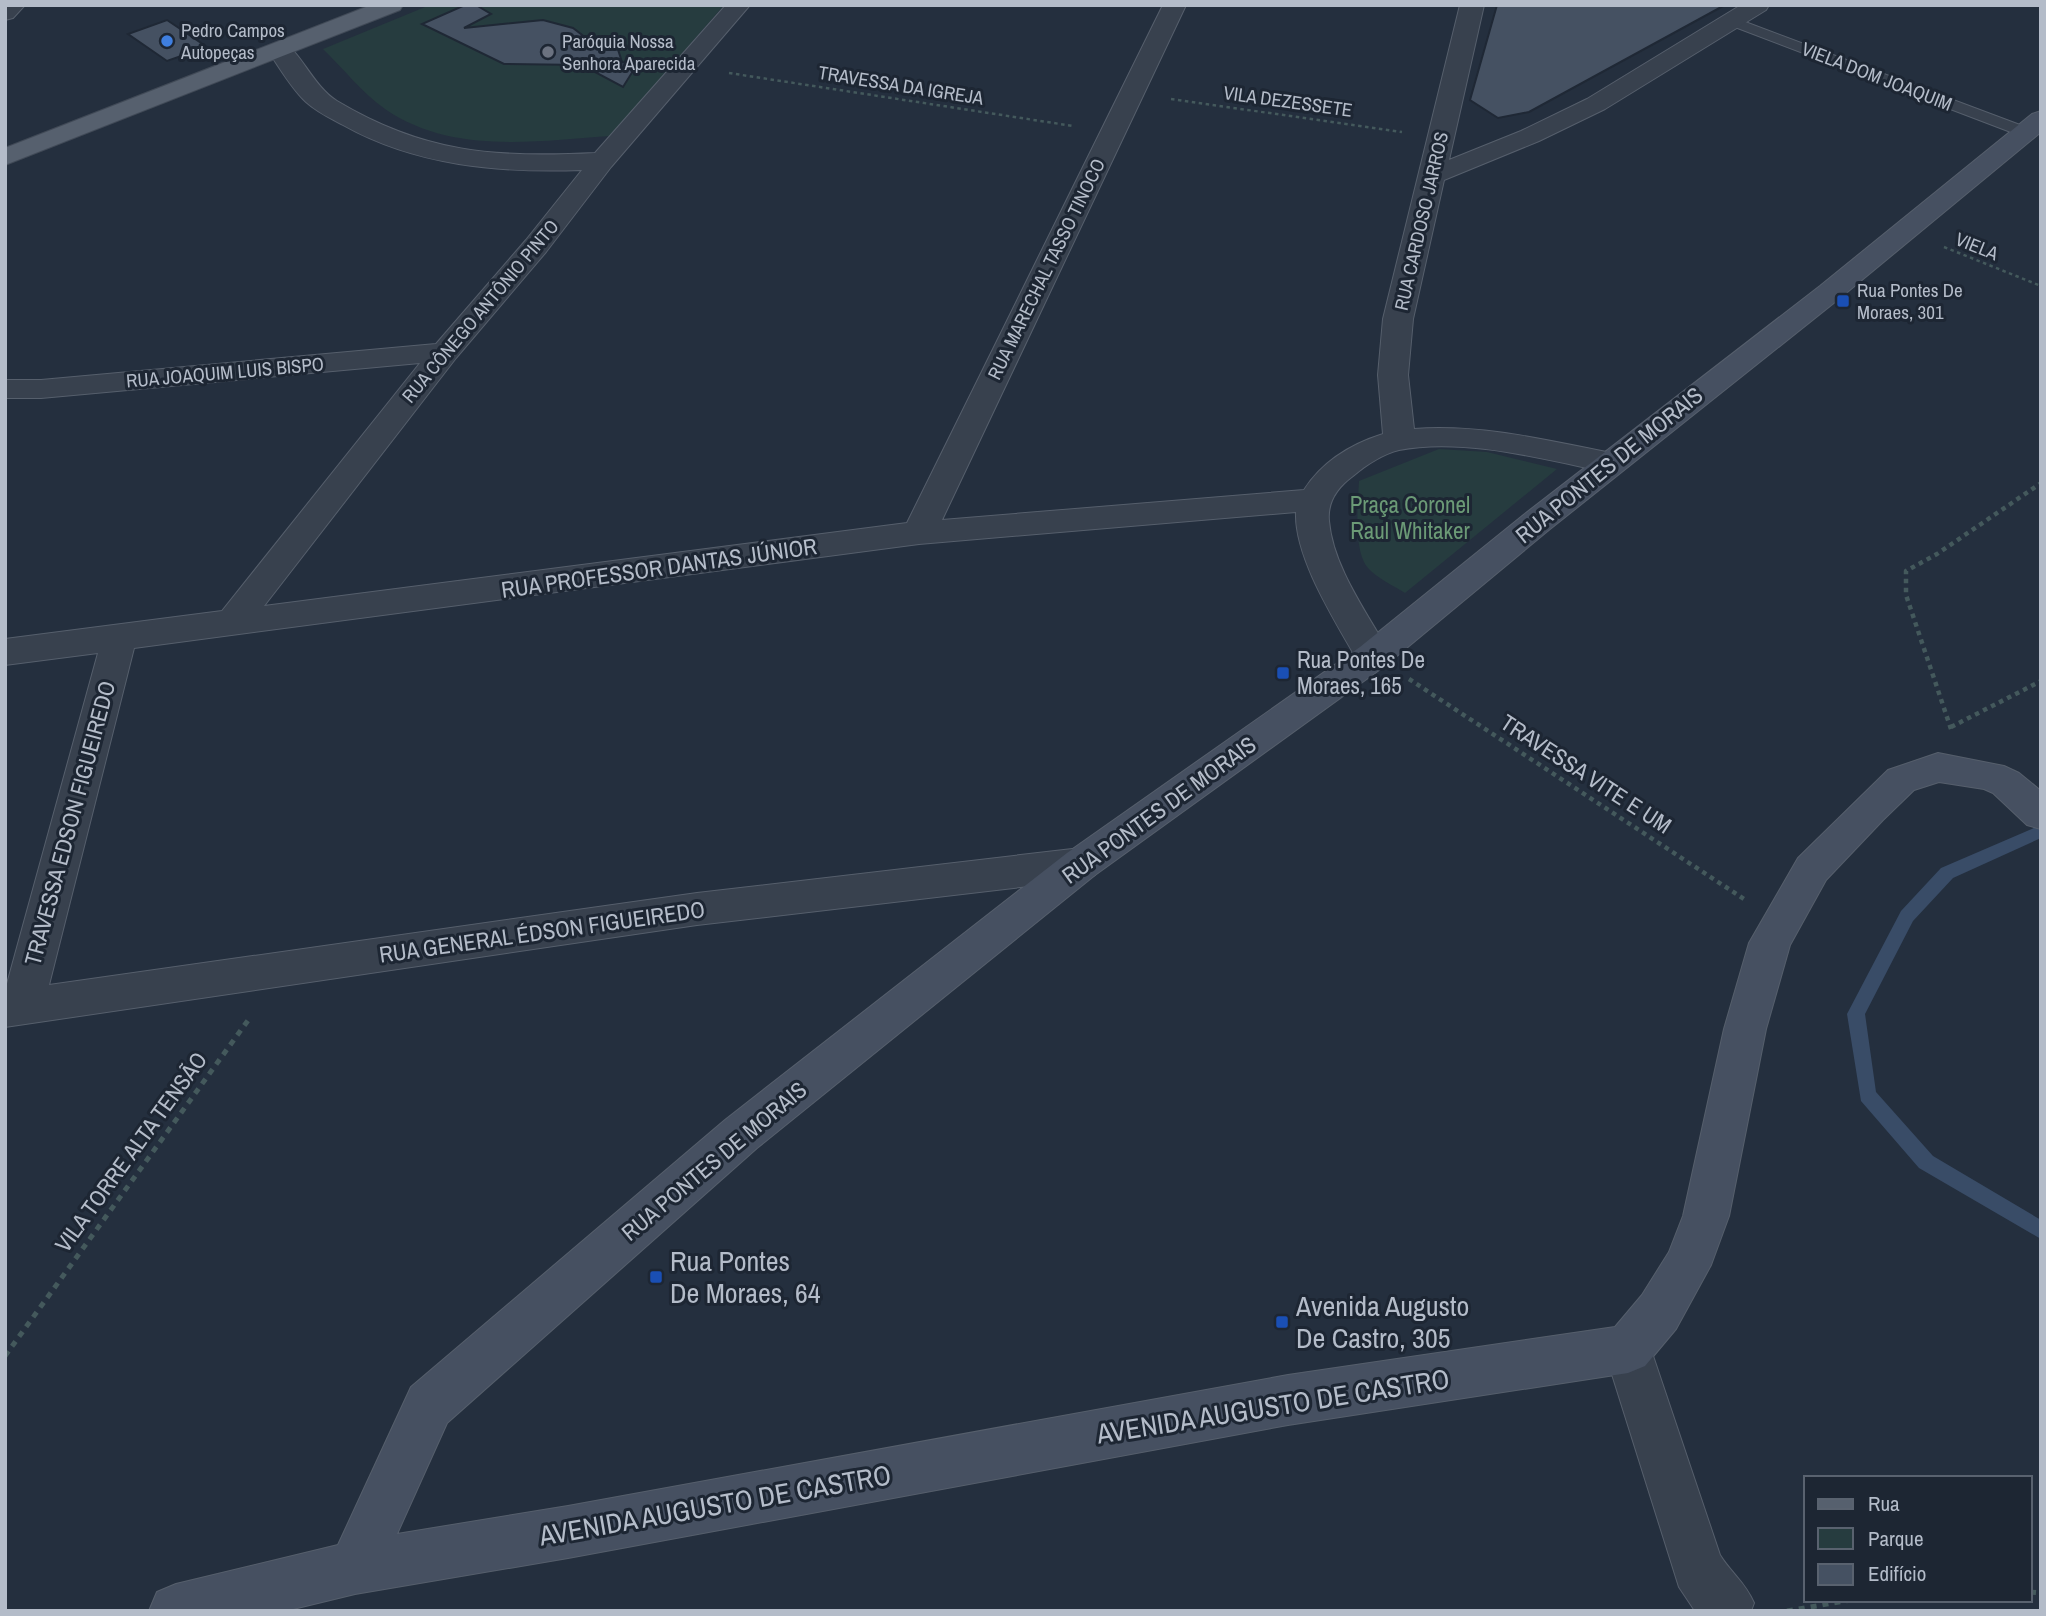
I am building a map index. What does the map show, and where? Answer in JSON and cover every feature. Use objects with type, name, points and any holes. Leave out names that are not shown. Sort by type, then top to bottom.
[{"type":"main road","points":[[5,158],[393,5]]},
{"type":"street","points":[[5,13],[15,5]]},
{"type":"street","name":"RUA CÔNEGO ANTÔNIO PINTO","points":[[231,624],[445,352],[536,246],[602,161],[739,5]]},
{"type":"street","name":"RUA MARECHAL TASSO TINOCO","points":[[919,533],[1175,5]]},
{"type":"street","name":"RUA CARDOSO JARROS","points":[[1399,440],[1393,375],[1398,319],[1472,5]]},
{"type":"street","points":[[1431,176],[1530,136],[1596,104],[1758,5]]},
{"type":"street","points":[[281,51],[313,96],[358,124],[400,145],[444,157],[505,163],[602,161]]},
{"type":"street","name":"RUA PONTES DE MORAIS","points":[[355,1567],[429,1405],[741,1134],[1081,864],[1373,656],[1611,463],[1904,232],[2032,125]]},
{"type":"street","name":"RUA JOAQUIM LUIS BISPO","points":[[5,388],[41,389],[445,352]]},
{"type":"street","points":[[1373,656],[1328,567],[1313,529],[1314,500],[1326,481],[1348,462],[1399,440],[1478,441],[1611,463]]},
{"type":"street","name":"RUA PROFESSOR DANTAS JÚNIOR","points":[[5,652],[919,533],[1314,500]]},
{"type":"street","name":"TRAVESSA EDSON FIGUEIREDO","points":[[13,1008],[119,639]]},
{"type":"street","points":[[1727,1603],[1710,1588],[1698,1567],[1628,1349],[1659,1312],[1687,1265],[1706,1216],[1745,1029],[1770,943],[1812,869],[1869,809],[1901,780],[1973,760],[2041,814]]},
{"type":"street","name":"RUA GENERAL ÉDSON FIGUEIREDO","points":[[13,1008],[697,909],[1081,864]]},
{"type":"street","name":"AVENIDA AUGUSTO DE CASTRO","points":[[176,1611],[355,1567],[568,1532],[1289,1400],[1628,1349]]},
{"type":"lane","name":"VIELA DOM JOAQUIM","points":[[1732,21],[2032,125]]},
{"type":"path","name":"TRAVESSA DA IGREJA","points":[[686,67],[1112,132]]},
{"type":"path","name":"VILA DEZESSETE","points":[[1132,93],[1441,138]]},
{"type":"path","name":"VIELA","points":[[1904,232],[2041,286]]},
{"type":"path","points":[[2041,483],[1937,554],[1906,571],[1906,596],[1973,760],[2041,681]]},
{"type":"path","name":"TRAVESSA VITE E UM","points":[[1373,656],[1780,922]]},
{"type":"path","name":"VILA TORRE ALTA TENSÃO","points":[[5,1356],[285,968]]},
{"type":"path","points":[[1787,1611],[1839,1602]]},
{"type":"green space","points":[[430,5],[724,5],[611,136],[495,142],[438,133],[411,124],[377,103],[323,49]]},
{"type":"green space","name":"Praça Coronel Raul Whitaker","points":[[1439,449],[1487,452],[1557,469],[1405,593],[1376,575],[1363,560],[1358,539],[1359,481]]},
{"type":"building","name":"Paróquia Nossa Senhora Aparecida","points":[[465,5],[476,5],[491,14],[464,28],[543,20],[573,28],[590,41],[614,37],[622,62],[638,63],[623,87],[582,65],[504,64],[422,24]]},
{"type":"building","points":[[1497,5],[1725,5],[1529,112],[1498,118],[1470,100]]},
{"type":"building","name":"Pedro Campos Autopeças","points":[[167,20],[207,47],[167,61],[128,34]]},
{"type":"waterway","points":[[2041,831],[1947,873],[1907,916],[1856,1014],[1867,1095],[1926,1162],[2041,1230]]},
{"type":"place","name":"Pedro Campos Autopeças","points":[[167,41]]},
{"type":"place","name":"Paróquia Nossa Senhora Aparecida","points":[[548,52]]},
{"type":"place","name":"Rua Pontes De Moraes, 301","points":[[1843,301]]},
{"type":"place","name":"Rua Pontes De Moraes, 165","points":[[1283,673]]},
{"type":"place","name":"Rua Pontes De Moraes, 64","points":[[656,1277]]},
{"type":"place","name":"Avenida Augusto De Castro, 305","points":[[1282,1322]]}]
